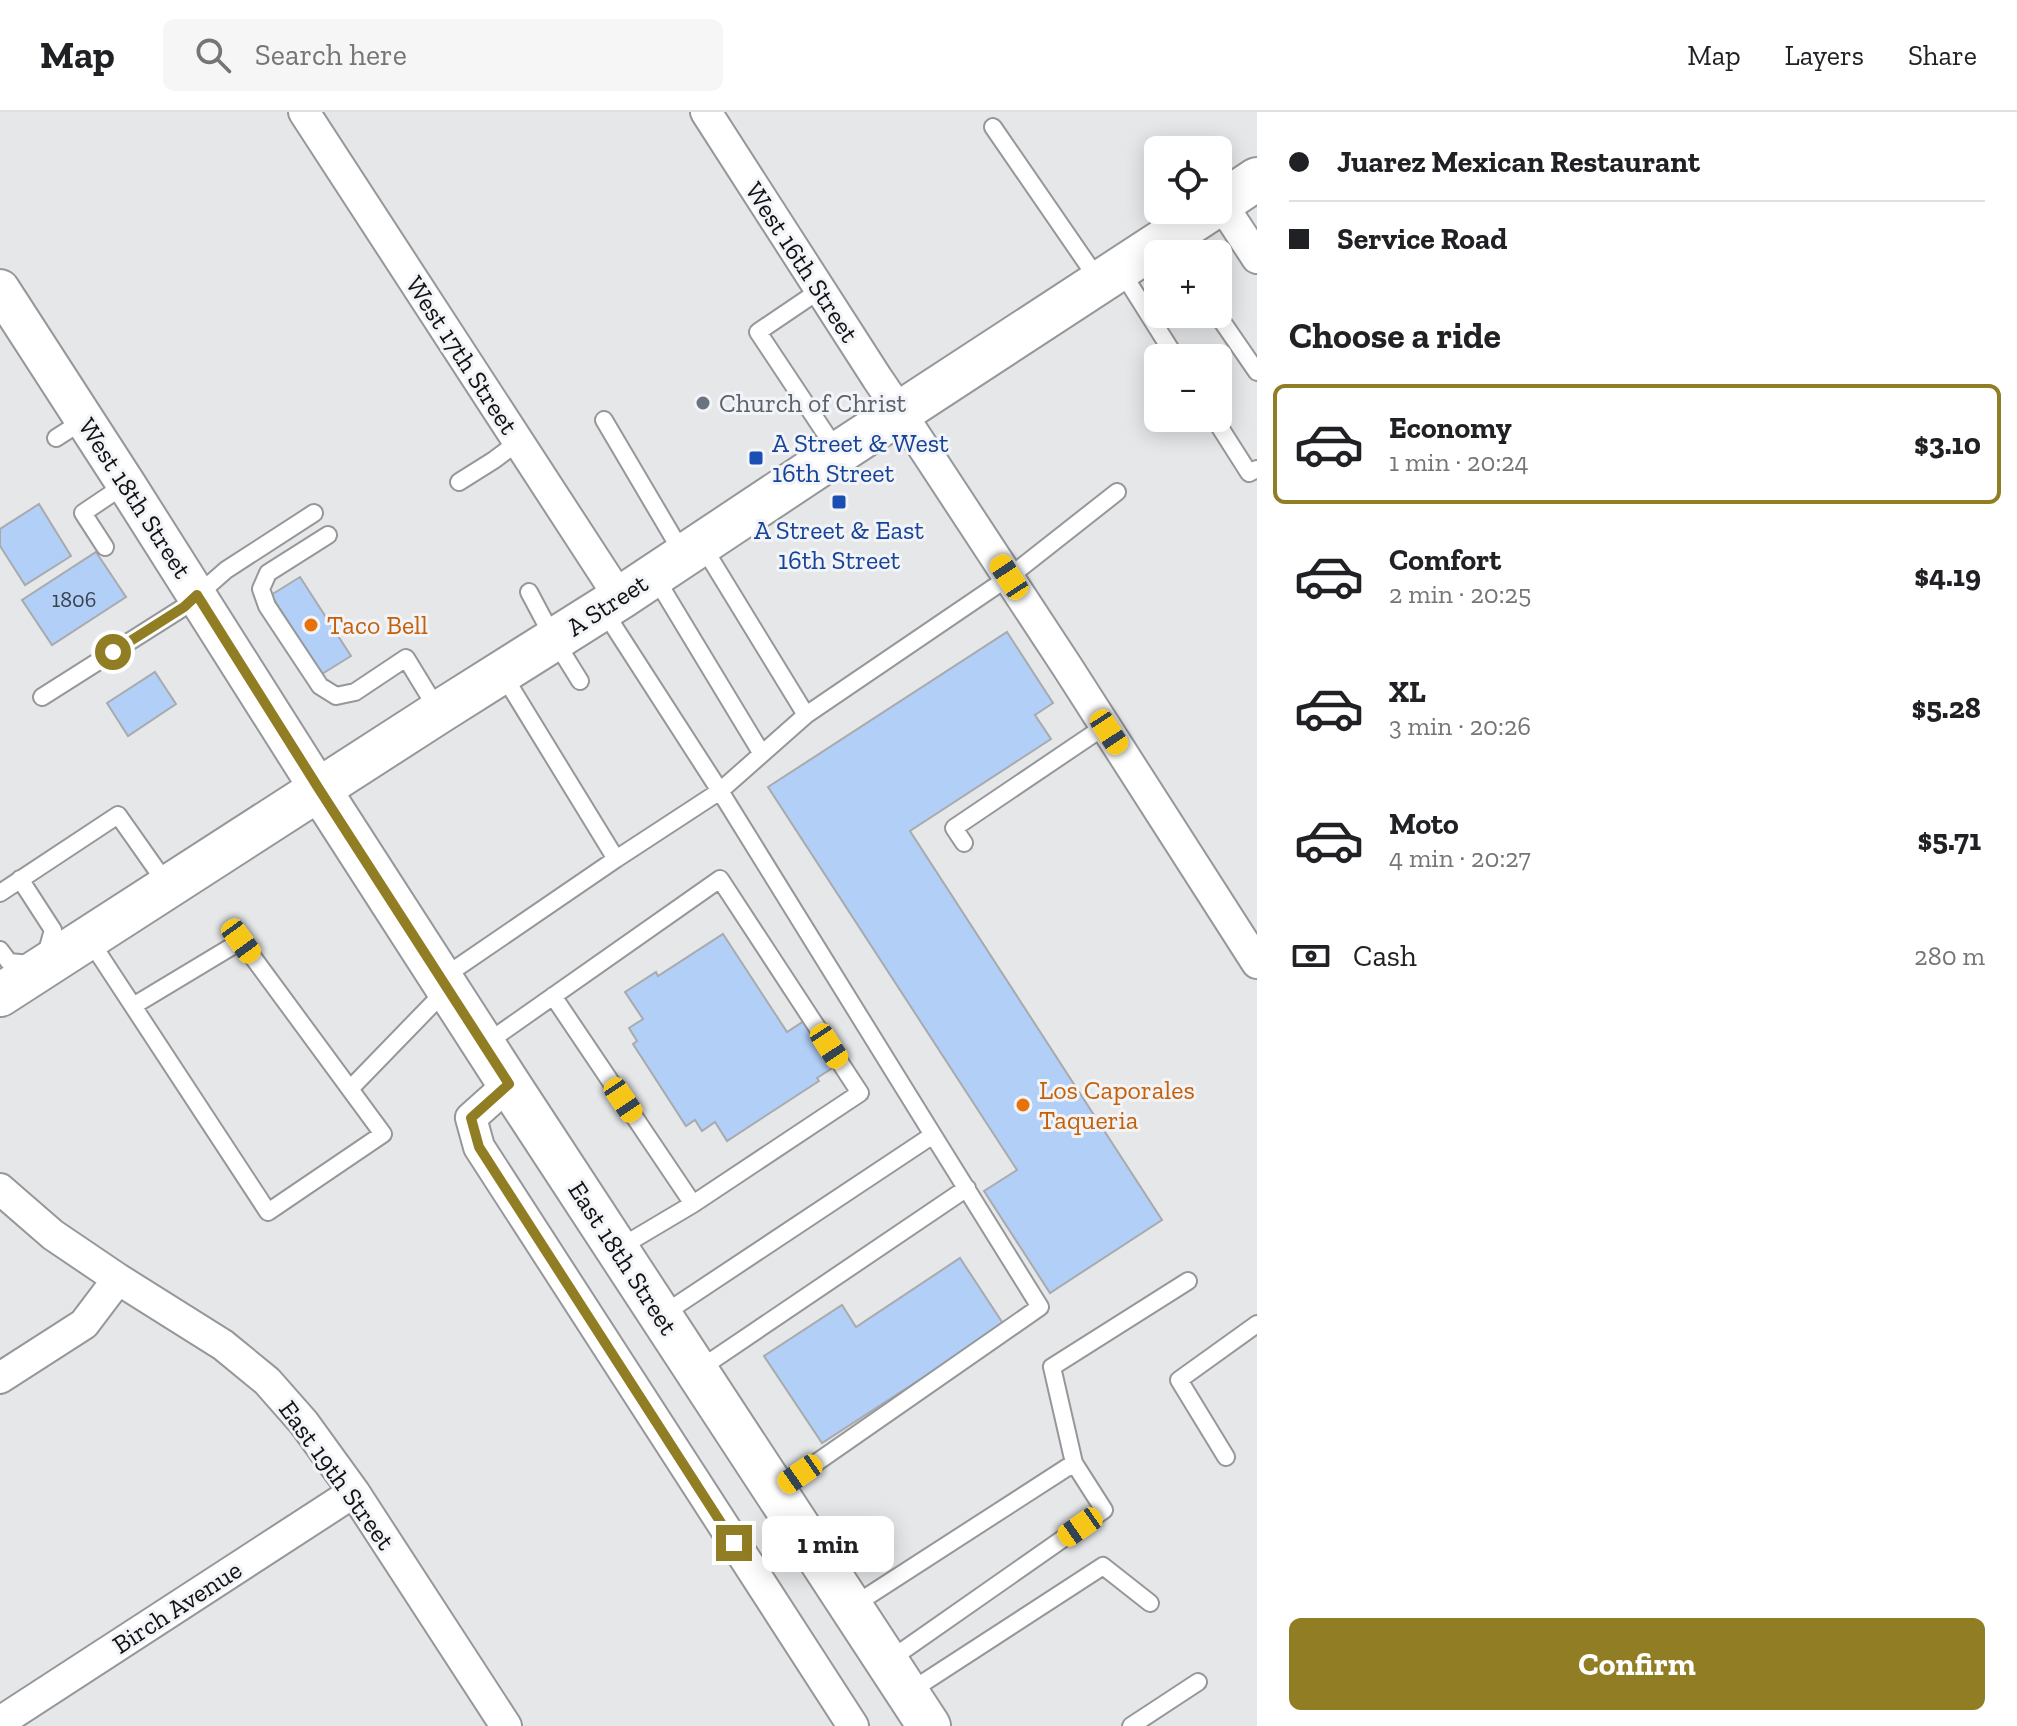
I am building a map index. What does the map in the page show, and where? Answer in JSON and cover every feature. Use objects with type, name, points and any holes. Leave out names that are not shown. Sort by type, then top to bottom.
[{"type":"main road","name":"A Street","points":[[1232,195],[1257,179]]},
{"type":"main road","name":"A Street","points":[[0,995],[611,603],[1189,224]]},
{"type":"main road","name":"East 18th Street","points":[[319,789],[908,1694]]},
{"type":"street","name":"West 17th Street","points":[[304,112],[518,442],[611,603]]},
{"type":"street","name":"West 16th Street","points":[[706,112],[1257,963]]},
{"type":"street","points":[[1230,224],[1257,258]]},
{"type":"street","name":"West 18th Street","points":[[0,289],[70,429],[126,484],[319,789]]},
{"type":"street","points":[[509,1084],[471,1118],[479,1147],[853,1726]]},
{"type":"street","name":"East 19th Street","points":[[0,1189],[53,1235],[223,1345],[267,1381],[304,1423],[354,1492],[506,1726]]},
{"type":"street","points":[[0,1378],[84,1324],[118,1279]]},
{"type":"street","name":"Birch Avenue","points":[[0,1722],[354,1492]]},
{"type":"lane","points":[[993,127],[1110,276],[1144,304]]},
{"type":"lane","points":[[820,290],[758,332],[838,453]]},
{"type":"lane","points":[[1227,328],[1257,372]]},
{"type":"lane","points":[[604,420],[679,558],[762,754]]},
{"type":"lane","points":[[1223,432],[1249,473],[1257,469]]},
{"type":"lane","points":[[459,482],[518,442]]},
{"type":"lane","points":[[105,547],[83,513],[126,484]]},
{"type":"lane","points":[[350,1089],[444,984],[616,859],[720,791],[806,715],[1009,577],[1117,492]]},
{"type":"lane","points":[[42,697],[184,607],[226,570],[314,513]]},
{"type":"lane","points":[[328,535],[268,573],[261,589],[267,606],[320,686],[336,696],[355,692],[406,658],[439,712]]},
{"type":"lane","points":[[679,558],[806,715]]},
{"type":"lane","points":[[529,592],[580,681]]},
{"type":"lane","points":[[611,603],[720,791],[1040,1307],[776,1491]]},
{"type":"lane","points":[[501,673],[616,859]]},
{"type":"lane","points":[[964,843],[954,828],[1105,726]]},
{"type":"lane","points":[[0,893],[118,815],[168,886]]},
{"type":"lane","points":[[0,950],[9,962],[44,965],[53,930],[20,879]]},
{"type":"lane","points":[[484,1045],[720,879],[860,1093],[693,1204],[617,1249]]},
{"type":"lane","points":[[88,938],[268,1212],[383,1134],[241,941],[133,1006]]},
{"type":"lane","points":[[553,996],[693,1204]]},
{"type":"lane","points":[[661,1316],[933,1135]]},
{"type":"lane","points":[[696,1370],[967,1188]]},
{"type":"lane","points":[[908,1694],[1104,1510],[1074,1463],[1052,1367],[1188,1281]]},
{"type":"lane","points":[[1226,1457],[1179,1380],[1257,1324]]},
{"type":"lane","points":[[851,1607],[1074,1463]]},
{"type":"lane","points":[[908,1694],[1103,1566],[1150,1603]]},
{"type":"lane","points":[[1131,1726],[1198,1682]]},
{"type":"building","points":[[39,504],[71,556],[25,585],[0,546],[0,529]]},
{"type":"building","points":[[96,552],[126,597],[52,645],[22,600]]},
{"type":"building","name":"Taco Bell","points":[[300,577],[351,656],[322,674],[271,595]]},
{"type":"building","points":[[1007,632],[1053,703],[1035,715],[1051,739],[910,831],[1162,1220],[1050,1293],[984,1191],[1017,1170],[768,787]]},
{"type":"building","points":[[155,672],[176,704],[128,736],[107,703]]},
{"type":"building","points":[[723,934],[787,1032],[804,1021],[834,1067],[817,1078],[819,1081],[727,1141],[715,1122],[702,1131],[695,1120],[686,1126],[633,1044],[637,1041],[629,1028],[643,1019],[625,992],[656,972],[658,976]]},
{"type":"building","points":[[960,1258],[1004,1325],[822,1443],[764,1356],[842,1305],[856,1327]]},
{"type":"place","name":"Church of Christ","points":[[703,403]]},
{"type":"place","name":"A Street & West 16th Street","points":[[756,458]]},
{"type":"place","name":"A Street & East 16th Street","points":[[839,502]]},
{"type":"place","name":"Taco Bell","points":[[311,625]]},
{"type":"place","name":"Los Caporales Taqueria","points":[[1023,1105]]},
{"type":"route","points":[[113,652],[184,607],[197,595],[509,1084],[471,1118],[479,1147],[734,1543]]}]
